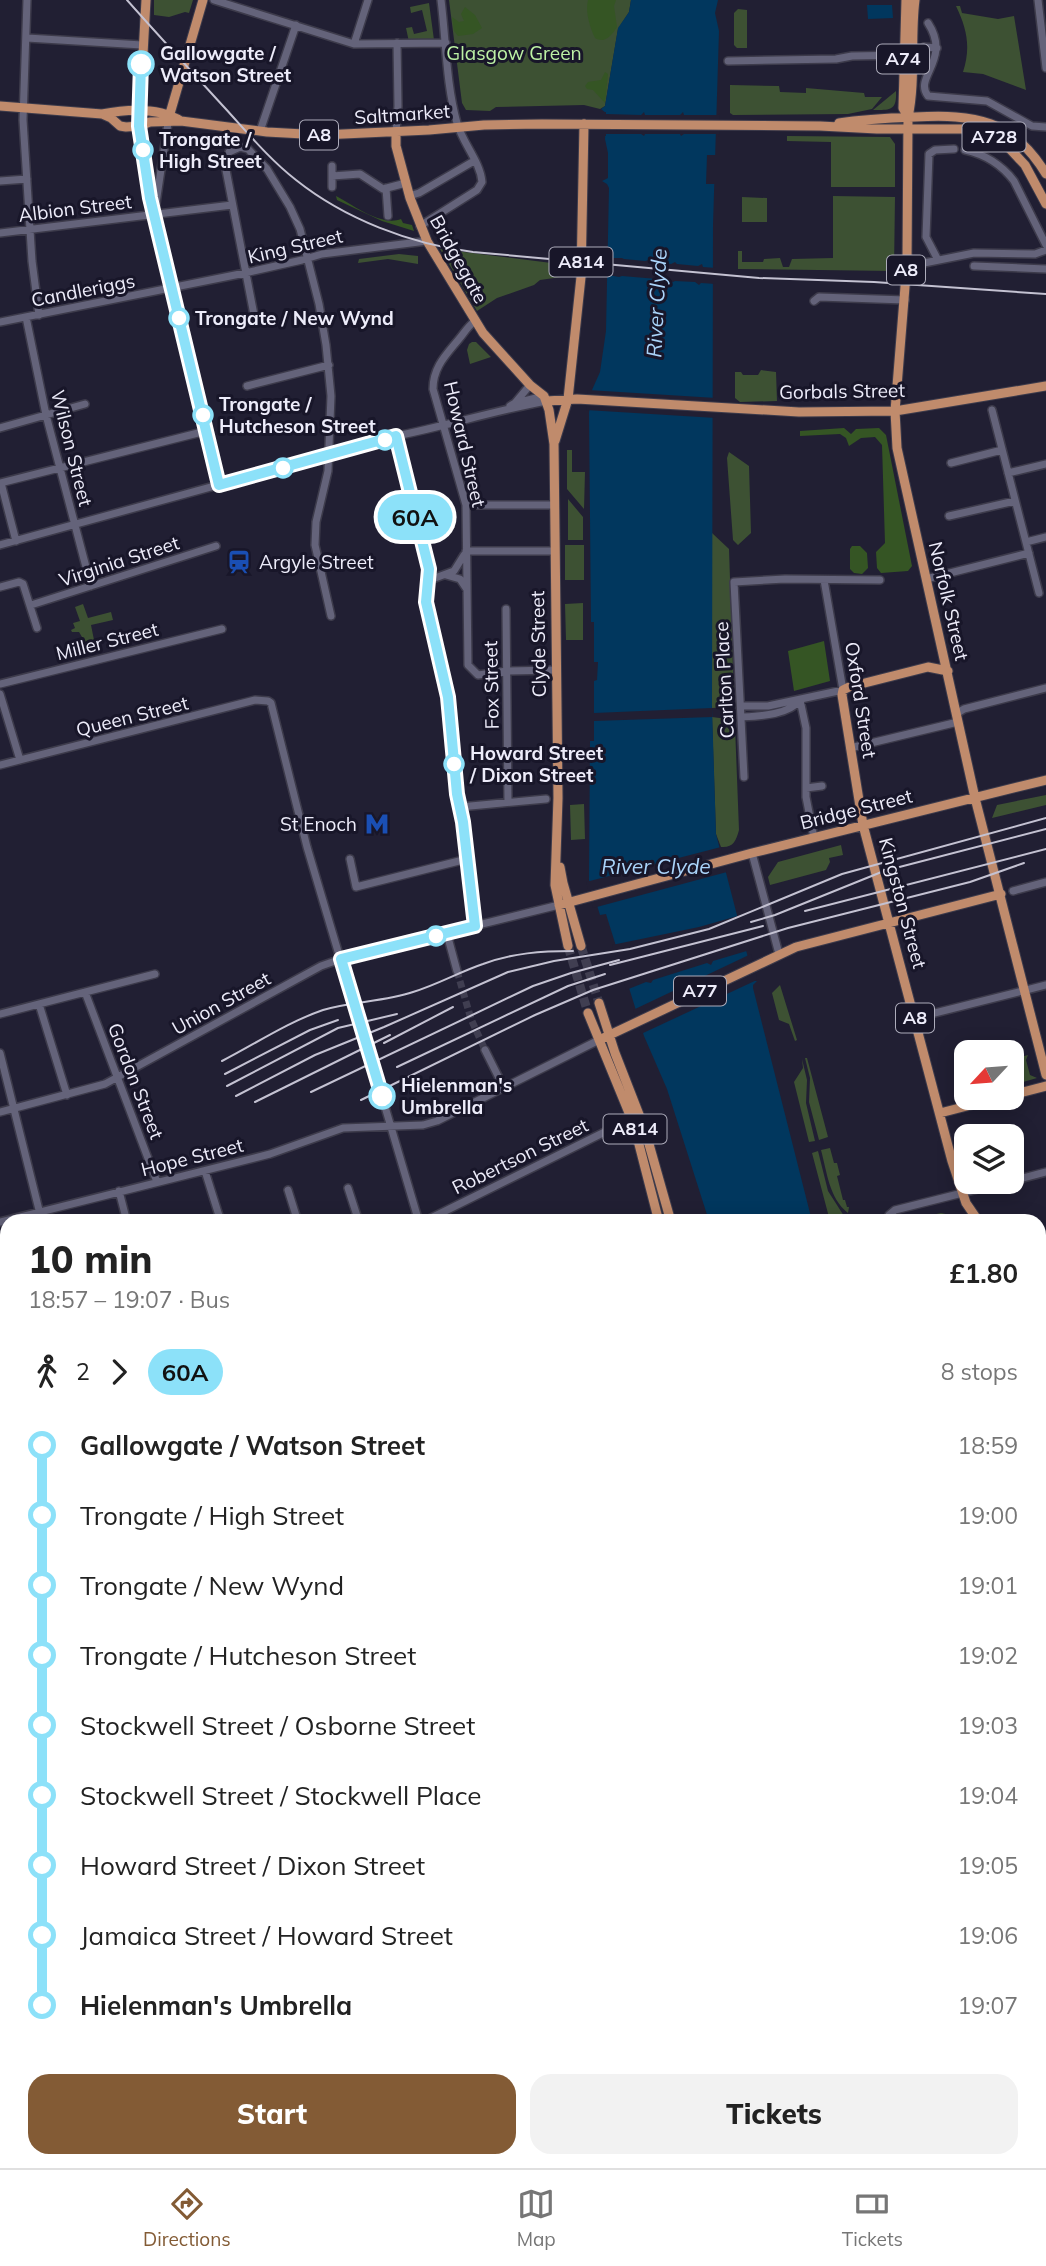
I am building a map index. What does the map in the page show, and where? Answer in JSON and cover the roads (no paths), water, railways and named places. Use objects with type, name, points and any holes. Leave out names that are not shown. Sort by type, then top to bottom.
[{"type":"main road","points":[[139,126],[146,0]]},
{"type":"main road","points":[[169,118],[203,0]]},
{"type":"main road","name":"A74","points":[[906,0],[911,104],[908,117]]},
{"type":"main road","name":"A74","points":[[907,55],[915,0]]},
{"type":"main road","name":"A8","points":[[0,106],[102,114],[158,111],[169,118]]},
{"type":"main road","name":"A8","points":[[102,114],[120,126],[139,126],[169,118]]},
{"type":"main road","name":"A728","points":[[908,117],[961,116],[988,122],[1020,141],[1039,161],[1046,174]]},
{"type":"main road","name":"A8","points":[[820,126],[877,117],[908,117],[905,300],[895,411]]},
{"type":"main road","name":"Saltmarket","points":[[169,118],[260,131],[322,135],[484,125],[584,124]]},
{"type":"main road","name":"A8","points":[[584,124],[820,126],[908,130]]},
{"type":"main road","name":"Clyde Street","points":[[554,444],[568,399],[581,277],[584,124]]},
{"type":"main road","name":"A728","points":[[908,130],[963,129],[981,132],[1000,141],[1025,165],[1046,204]]},
{"type":"main road","name":"Bridgegate","points":[[396,132],[396,146],[419,226],[475,321],[530,385]]},
{"type":"main road","points":[[530,385],[545,398]]},
{"type":"main road","name":"Gorbals Street","points":[[545,398],[799,411],[895,411],[1046,386]]},
{"type":"main road","name":"Clyde Street","points":[[545,398],[554,444],[558,843],[555,885],[568,946]]},
{"type":"main road","name":"Norfolk Street","points":[[895,411],[897,448],[975,798]]},
{"type":"main road","points":[[843,690],[928,667],[937,660],[942,647]]},
{"type":"main road","points":[[928,667],[948,671]]},
{"type":"main road","name":"Oxford Street","points":[[843,690],[863,825]]},
{"type":"main road","name":"Bridge Street","points":[[559,905],[748,854],[1046,780]]},
{"type":"main road","name":"A8","points":[[975,798],[1046,1075]]},
{"type":"main road","name":"Kingston Street","points":[[863,825],[954,1164]]},
{"type":"main road","name":"Clyde Street","points":[[558,843],[563,883],[569,901]]},
{"type":"main road","name":"A77","points":[[599,1040],[796,947],[1001,894]]},
{"type":"main road","name":"A814","points":[[569,901],[581,946]]},
{"type":"main road","name":"A814","points":[[599,1003],[645,1130],[669,1214]]},
{"type":"main road","name":"A814","points":[[588,1013],[641,1148],[657,1214]]},
{"type":"main road","points":[[1024,1092],[1046,1086]]},
{"type":"main road","points":[[940,1113],[954,1109]]},
{"type":"main road","name":"A8","points":[[963,1194],[974,1214]]},
{"type":"street","points":[[27,0],[23,120],[39,314]]},
{"type":"street","points":[[214,0],[354,44],[446,43]]},
{"type":"street","points":[[354,44],[368,0]]},
{"type":"street","points":[[419,226],[477,190],[481,187],[482,180],[458,128],[441,0]]},
{"type":"street","points":[[1038,0],[1046,68]]},
{"type":"street","points":[[928,23],[934,33],[937,48],[935,59],[924,81],[924,92],[928,96],[987,101],[1032,126],[1046,127]]},
{"type":"street","points":[[260,131],[296,25]]},
{"type":"street","points":[[27,38],[142,45]]},
{"type":"street","points":[[396,132],[397,43]]},
{"type":"street","points":[[923,47],[937,48]]},
{"type":"street","points":[[728,61],[907,55]]},
{"type":"street","points":[[155,214],[169,118]]},
{"type":"street","points":[[139,126],[155,214],[219,485]]},
{"type":"street","points":[[255,320],[226,165],[229,152],[238,147],[250,151],[277,184],[297,222],[318,304],[329,365],[330,423],[327,482],[316,522],[315,545],[331,615]]},
{"type":"street","points":[[938,260],[926,237],[928,158],[930,151],[954,149]]},
{"type":"street","points":[[906,262],[923,263],[974,253],[1035,254],[1046,247],[1007,172],[986,157],[965,150]]},
{"type":"street","points":[[409,196],[474,161]]},
{"type":"street","points":[[332,166],[332,187]]},
{"type":"street","points":[[332,176],[360,174],[380,188],[406,183]]},
{"type":"street","points":[[0,181],[27,179]]},
{"type":"street","points":[[386,188],[388,216]]},
{"type":"street","name":"Albion Street","points":[[0,233],[232,205]]},
{"type":"street","name":"King Street","points":[[172,289],[322,254],[427,241]]},
{"type":"street","points":[[974,266],[1046,270]]},
{"type":"street","name":"Candleriggs","points":[[0,322],[172,289]]},
{"type":"street","points":[[814,301],[820,297],[905,300]]},
{"type":"street","name":"Wilson Street","points":[[26,317],[47,415],[91,586]]},
{"type":"street","name":"Howard Street","points":[[475,321],[436,368],[433,389],[466,505],[468,665],[478,675],[507,671]]},
{"type":"street","points":[[247,386],[329,365]]},
{"type":"street","points":[[515,403],[530,385]]},
{"type":"street","points":[[506,408],[515,403],[545,398]]},
{"type":"street","points":[[0,545],[396,436],[445,426],[545,398]]},
{"type":"street","points":[[0,428],[85,404]]},
{"type":"street","points":[[992,410],[1039,593]]},
{"type":"street","points":[[330,423],[335,440],[348,450]]},
{"type":"street","points":[[16,541],[1,483],[206,431]]},
{"type":"street","points":[[396,436],[429,569],[426,602],[448,697],[457,794],[475,926]]},
{"type":"street","points":[[950,463],[1002,450]]},
{"type":"street","points":[[1008,473],[1046,464]]},
{"type":"street","points":[[949,516],[1015,501]]},
{"type":"street","points":[[466,505],[554,505]]},
{"type":"street","points":[[1026,542],[1046,537]]},
{"type":"street","name":"Virginia Street","points":[[30,606],[216,546]]},
{"type":"street","points":[[428,581],[458,568],[466,551],[555,551]]},
{"type":"street","points":[[926,579],[1029,553]]},
{"type":"street","points":[[446,575],[460,579],[467,589]]},
{"type":"street","points":[[824,580],[880,580]]},
{"type":"street","name":"Carlton Place","points":[[744,777],[734,582],[824,580]]},
{"type":"street","name":"Oxford Street","points":[[824,580],[843,690]]},
{"type":"street","points":[[0,587],[19,582],[23,584],[37,628]]},
{"type":"street","name":"Fox Street","points":[[506,609],[508,802]]},
{"type":"street","name":"Miller Street","points":[[0,684],[222,629]]},
{"type":"street","points":[[507,671],[556,670]]},
{"type":"street","points":[[850,748],[957,718],[964,709],[1046,688]]},
{"type":"street","points":[[741,706],[768,706],[843,690]]},
{"type":"street","points":[[0,694],[20,761]]},
{"type":"street","name":"Queen Street","points":[[0,765],[265,699],[271,703],[304,838],[341,959]]},
{"type":"street","points":[[741,717],[765,715],[793,707],[800,700]]},
{"type":"street","points":[[800,700],[806,728],[806,788],[814,838]]},
{"type":"street","points":[[806,788],[822,786]]},
{"type":"street","points":[[460,807],[546,799]]},
{"type":"street","points":[[748,854],[775,956]]},
{"type":"street","points":[[350,859],[356,887],[467,859]]},
{"type":"street","points":[[1013,891],[1046,882]]},
{"type":"street","name":"Union Street","points":[[0,1112],[105,1084],[321,966],[559,905]]},
{"type":"street","points":[[447,934],[457,971]]},
{"type":"street","points":[[341,959],[353,1002]]},
{"type":"street","points":[[0,1014],[155,974]]},
{"type":"street","points":[[915,1018],[1046,985]]},
{"type":"street","name":"Gordon Street","points":[[85,992],[157,1182]]},
{"type":"street","points":[[39,1004],[67,1095]]},
{"type":"street","name":"Hope Street","points":[[32,1214],[270,1154],[340,1129],[356,1126],[423,1125],[437,1121],[599,1040]]},
{"type":"street","points":[[485,1050],[504,1088]]},
{"type":"street","points":[[0,1053],[40,1212]]},
{"type":"street","points":[[383,1100],[418,1214]]},
{"type":"street","name":"Robertson Street","points":[[437,1214],[631,1119]]},
{"type":"street","points":[[205,1171],[218,1214]]},
{"type":"street","points":[[1024,1178],[1046,1172]]},
{"type":"street","points":[[348,1188],[356,1214]]},
{"type":"street","points":[[288,1190],[296,1214]]},
{"type":"street","points":[[119,1191],[125,1214]]},
{"type":"street","points":[[892,1214],[895,1210],[958,1194]]},
{"type":"water","name":"River Clyde","points":[[631,0],[718,0],[715,13],[719,31],[713,225],[712,708],[716,834],[754,981],[757,981],[753,988],[810,1214],[707,1214],[667,1089],[644,1036],[606,914],[600,915],[589,880],[590,741],[594,741],[594,681],[597,680],[598,662],[594,662],[594,622],[591,622],[589,413],[592,390],[600,372],[606,331],[609,188],[602,181],[608,178],[608,153],[605,139],[606,113],[601,109],[605,106],[618,28],[629,12]]},
{"type":"water","points":[[867,5],[892,5],[893,18],[868,19]]},
{"type":"tunnel","points":[[568,946],[588,1013]]},
{"type":"tunnel","points":[[581,946],[599,1003]]},
{"type":"tunnel","points":[[457,971],[471,1019],[485,1050]]},
{"type":"tunnel","points":[[353,1002],[383,1100]]},
{"type":"railway","points":[[127,0],[258,145],[286,172],[335,207],[402,236],[473,252],[759,278],[874,282],[1046,294]]},
{"type":"railway","points":[[236,1096],[315,1055],[508,972],[554,961],[630,949],[709,929],[842,874],[1046,818]]},
{"type":"railway","points":[[751,922],[884,871],[1046,829]]},
{"type":"railway","points":[[805,911],[1046,849]]},
{"type":"railway","points":[[361,1100],[535,1015],[593,990],[788,928],[970,882],[1024,863]]},
{"type":"railway","points":[[610,965],[763,926]]},
{"type":"railway","points":[[222,1061],[284,1027],[323,1010],[402,995],[505,957],[573,951]]},
{"type":"railway","points":[[311,1092],[533,986],[619,960]]},
{"type":"railway","points":[[397,1067],[568,986],[605,974]]},
{"type":"railway","points":[[384,1043],[453,1007]]},
{"type":"railway","points":[[227,1086],[338,1028],[397,1014]]},
{"type":"railway","points":[[225,1074],[310,1030],[338,1020]]},
{"type":"railway","points":[[255,1102],[390,1035]]},
{"type":"place","name":"Gallowgate / Watson Street","points":[[141,64]]},
{"type":"place","name":"Trongate / High Street","points":[[143,150]]},
{"type":"place","name":"Trongate / New Wynd","points":[[179,318]]},
{"type":"place","name":"Trongate / Hutcheson Street","points":[[203,415]]},
{"type":"place","name":"Argyle Street","points":[[239,562]]},
{"type":"place","name":"Howard Street / Dixon Street","points":[[454,764]]},
{"type":"place","name":"St Enoch","points":[[377,824]]},
{"type":"place","name":"Hielenman's Umbrella","points":[[382,1096]]},
{"type":"park label","name":"Glasgow Green","points":[[514,53]]}]
